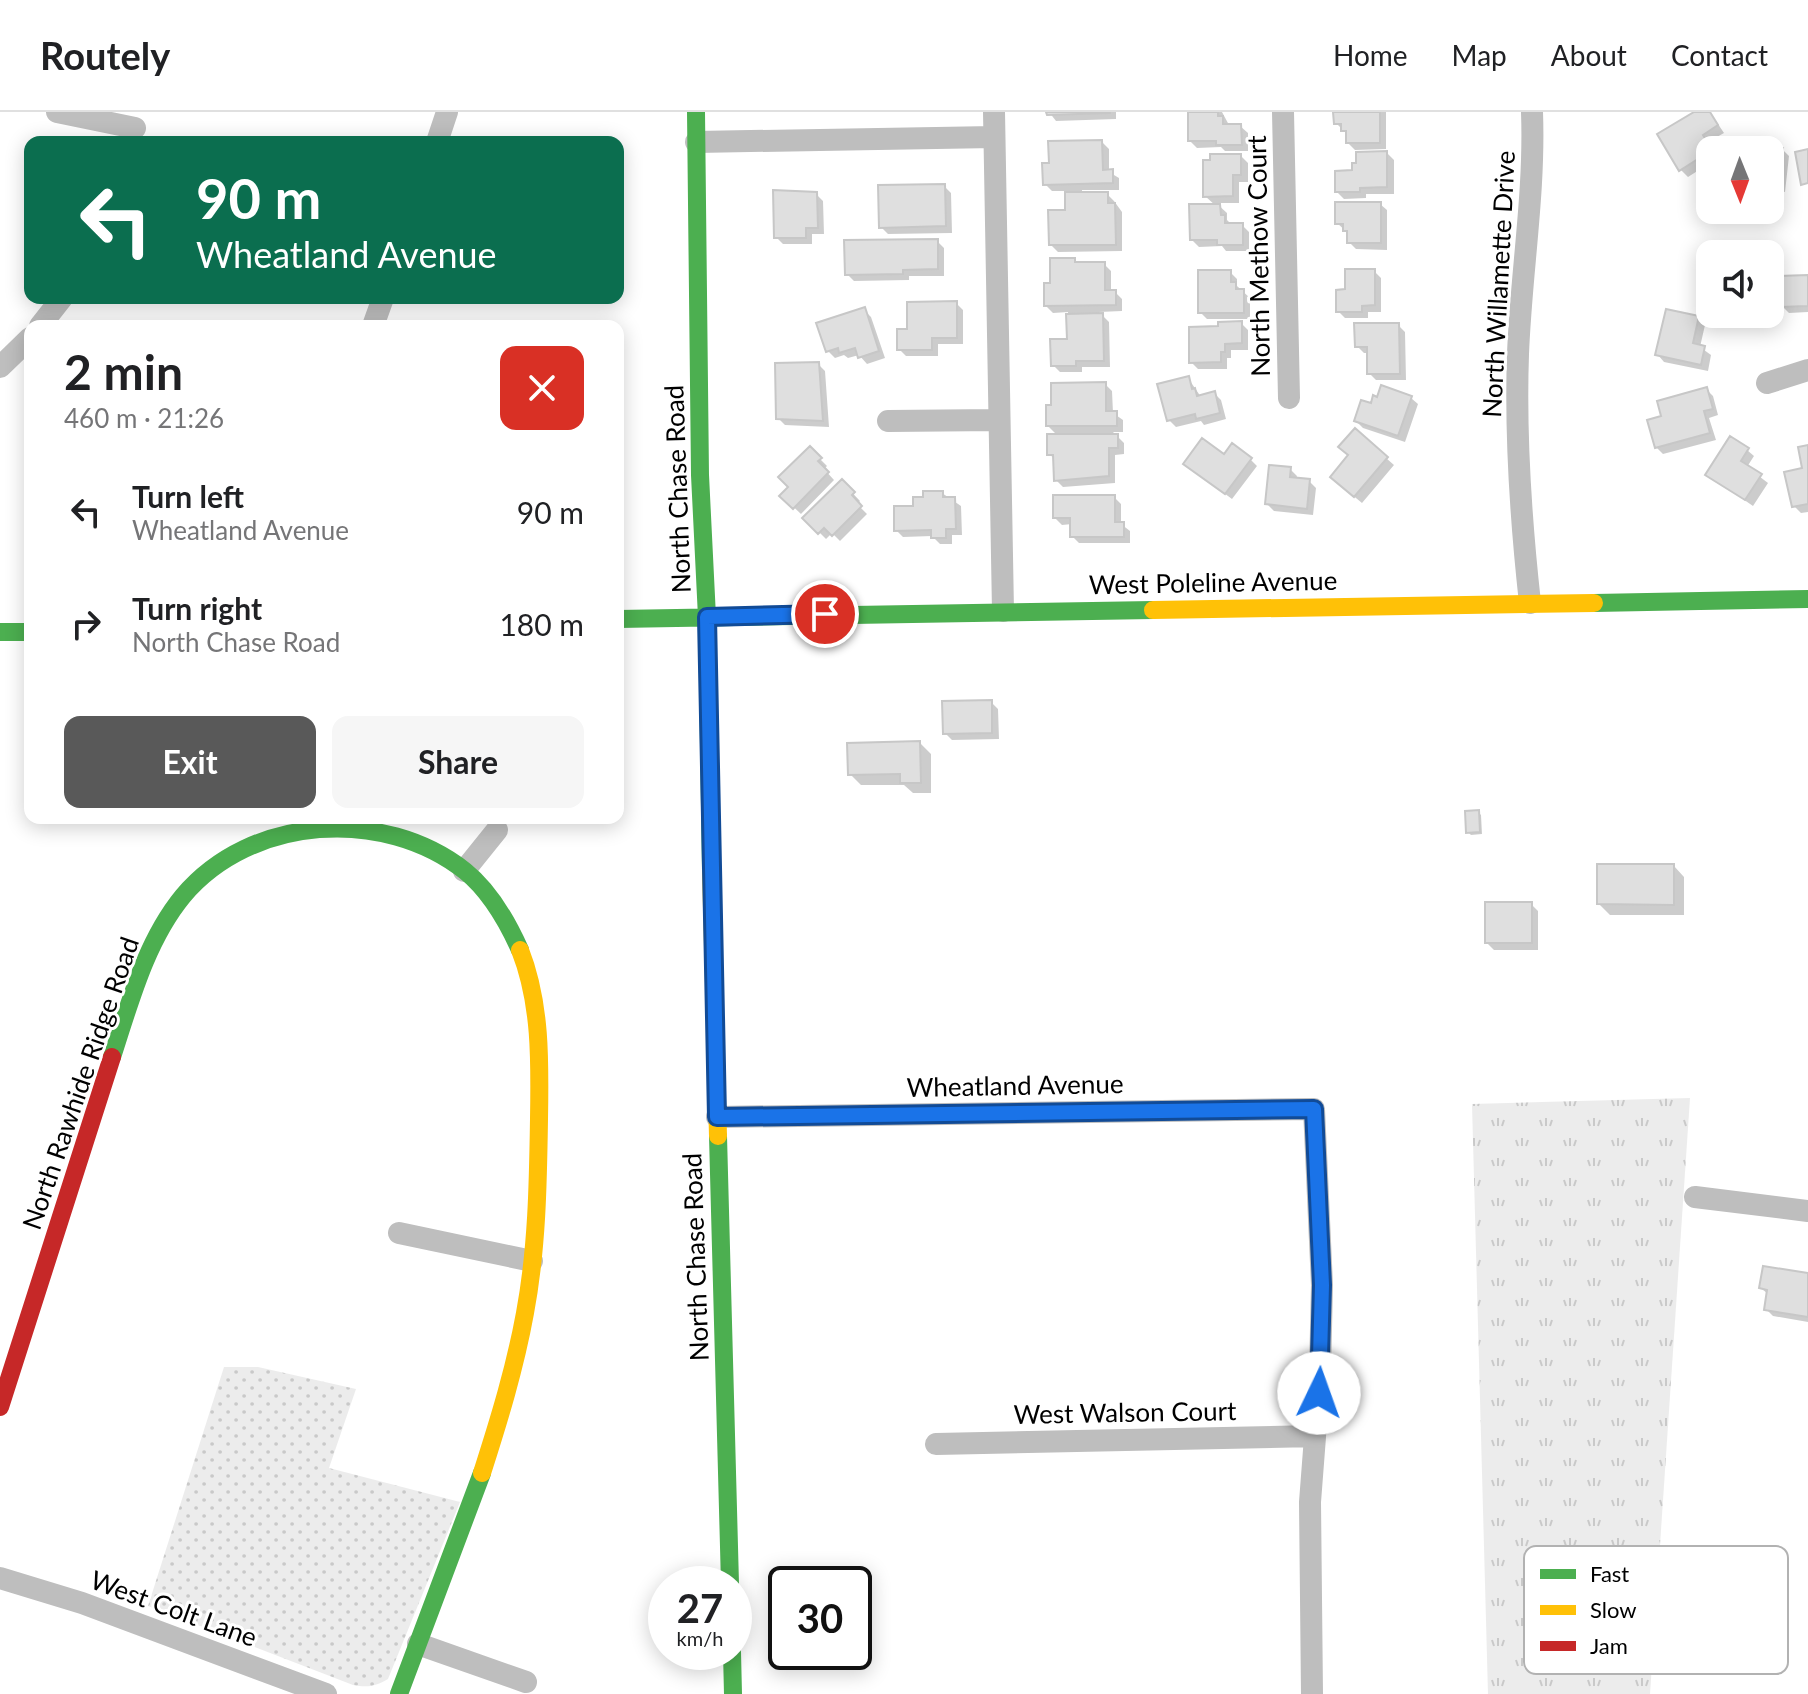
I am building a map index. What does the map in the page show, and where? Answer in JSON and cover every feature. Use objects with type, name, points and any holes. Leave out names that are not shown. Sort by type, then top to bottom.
[{"type":"street","points":[[57,112],[135,127]]},
{"type":"street","points":[[439,136],[447,112]]},
{"type":"street","name":"North Chase Road","points":[[696,112],[700,459],[707,617],[729,1566]]},
{"type":"street","points":[[994,112],[1003,611]]},
{"type":"street","name":"North Methow Court","points":[[1283,112],[1289,398]]},
{"type":"street","name":"North Willamette Drive","points":[[1530,603],[1521,523],[1518,354],[1531,217],[1534,162],[1532,112]]},
{"type":"street","points":[[696,142],[994,137]]},
{"type":"street","points":[[45,320],[57,304]]},
{"type":"street","points":[[0,367],[24,344]]},
{"type":"street","points":[[1767,383],[1808,370]]},
{"type":"street","points":[[888,421],[998,420]]},
{"type":"street","name":"West Poleline Avenue","points":[[624,619],[1808,599]]},
{"type":"street","points":[[0,632],[24,632]]},
{"type":"street","name":"North Rawhide Ridge Road","points":[[0,1407],[131,999],[152,944],[177,903],[225,859],[266,839],[303,830],[342,827],[383,832],[418,843],[464,871],[500,912],[520,947],[532,984],[540,1105],[538,1200],[521,1336],[486,1463],[399,1694]]},
{"type":"street","points":[[464,871],[497,830]]},
{"type":"street","name":"Wheatland Avenue","points":[[717,1117],[1314,1109],[1322,1285],[1315,1436]]},
{"type":"street","points":[[1695,1197],[1808,1211]]},
{"type":"street","points":[[399,1233],[532,1261]]},
{"type":"street","points":[[1312,1694],[1309,1565],[1315,1436]]},
{"type":"street","name":"West Walson Court","points":[[936,1444],[1315,1436]]},
{"type":"street","name":"West Colt Lane","points":[[0,1578],[82,1603],[326,1694]]},
{"type":"street","points":[[418,1644],[526,1682]]},
{"type":"street","points":[[732,1670],[733,1694]]},
{"type":"green space","points":[[1690,1098],[1660,1546],[1524,1546],[1524,1674],[1651,1674],[1650,1694],[1488,1694],[1472,1104]]},
{"type":"green space","points":[[224,1367],[258,1367],[356,1389],[329,1468],[460,1502],[388,1679],[376,1685],[353,1685],[148,1606]]},
{"type":"building","points":[[1046,112],[1110,112],[1110,113],[1047,115]]},
{"type":"building","points":[[1188,112],[1218,112],[1218,116],[1223,116],[1223,124],[1241,124],[1242,145],[1188,141]]},
{"type":"building","points":[[1333,112],[1380,112],[1380,143],[1346,143],[1346,131],[1341,131],[1341,124],[1334,124]]},
{"type":"building","points":[[1694,112],[1710,112],[1718,125],[1704,136],[1696,136],[1696,160],[1679,171],[1657,134]]},
{"type":"building","points":[[1102,140],[1103,170],[1113,169],[1113,183],[1043,185],[1042,163],[1049,163],[1048,141]]},
{"type":"building","points":[[1808,149],[1808,183],[1801,185],[1795,152]]},
{"type":"building","points":[[1387,151],[1387,187],[1335,192],[1335,171],[1352,170],[1356,152]]},
{"type":"building","points":[[1210,154],[1241,154],[1241,175],[1233,175],[1233,196],[1203,197],[1203,160],[1210,160]]},
{"type":"building","points":[[945,184],[946,226],[879,228],[878,185]]},
{"type":"building","points":[[773,190],[817,192],[818,228],[806,228],[806,238],[774,238]]},
{"type":"building","points":[[1065,192],[1108,192],[1108,203],[1115,203],[1116,245],[1049,245],[1048,210],[1065,210]]},
{"type":"building","points":[[1335,202],[1381,202],[1381,243],[1347,243],[1347,231],[1343,231],[1343,224],[1335,224]]},
{"type":"building","points":[[1189,204],[1220,204],[1225,223],[1243,223],[1243,245],[1217,245],[1217,240],[1190,240]]},
{"type":"building","points":[[938,239],[938,269],[903,270],[903,274],[845,275],[844,240]]},
{"type":"building","points":[[1050,258],[1105,262],[1105,290],[1116,290],[1116,305],[1044,306],[1044,283],[1050,283]]},
{"type":"building","points":[[1345,269],[1375,269],[1375,305],[1362,306],[1362,312],[1336,312],[1336,290],[1345,289]]},
{"type":"building","points":[[1198,270],[1231,270],[1231,282],[1236,282],[1236,289],[1244,289],[1244,313],[1198,313]]},
{"type":"building","points":[[1808,275],[1808,306],[1784,307],[1784,276]]},
{"type":"building","points":[[957,301],[957,338],[932,338],[932,350],[897,350],[897,329],[907,329],[907,302]]},
{"type":"building","points":[[865,307],[879,351],[858,358],[855,348],[839,353],[838,348],[826,352],[816,323]]},
{"type":"building","points":[[1666,309],[1696,315],[1693,343],[1705,346],[1701,365],[1655,355]]},
{"type":"building","points":[[1103,313],[1104,361],[1076,361],[1076,366],[1051,366],[1050,339],[1067,339],[1066,314]]},
{"type":"building","points":[[1242,321],[1242,343],[1225,344],[1221,362],[1189,363],[1189,327]]},
{"type":"building","points":[[1354,323],[1399,323],[1400,374],[1367,374],[1367,347],[1355,347]]},
{"type":"building","points":[[819,362],[823,421],[776,419],[775,363]]},
{"type":"building","points":[[1189,376],[1197,396],[1215,391],[1220,413],[1196,419],[1195,414],[1167,421],[1157,384]]},
{"type":"building","points":[[1106,382],[1106,411],[1117,411],[1117,426],[1046,426],[1046,405],[1051,405],[1051,383]]},
{"type":"building","points":[[1381,385],[1412,396],[1398,436],[1354,421],[1361,400],[1371,403]]},
{"type":"building","points":[[1707,387],[1713,409],[1704,411],[1710,433],[1655,448],[1647,420],[1661,416],[1657,401]]},
{"type":"building","points":[[1355,428],[1388,457],[1354,497],[1330,477],[1348,455],[1338,447]]},
{"type":"building","points":[[1047,434],[1118,434],[1118,448],[1109,448],[1109,476],[1054,481],[1053,455],[1047,455]]},
{"type":"building","points":[[1730,436],[1749,448],[1741,461],[1762,474],[1745,500],[1705,475]]},
{"type":"building","points":[[1202,438],[1224,454],[1232,443],[1252,458],[1225,494],[1183,464]]},
{"type":"building","points":[[1808,445],[1808,504],[1792,507],[1784,472],[1802,468],[1798,447]]},
{"type":"building","points":[[810,446],[822,458],[818,461],[829,472],[793,509],[779,496],[788,487],[778,477]]},
{"type":"building","points":[[1269,465],[1291,467],[1290,477],[1310,479],[1307,509],[1265,504]]},
{"type":"building","points":[[842,479],[855,492],[852,495],[862,506],[832,536],[824,528],[818,534],[802,518]]},
{"type":"building","points":[[923,491],[943,491],[943,497],[955,497],[956,529],[946,529],[946,538],[931,538],[931,530],[894,531],[894,506],[913,506],[913,497],[923,497]]},
{"type":"building","points":[[1053,495],[1115,495],[1115,522],[1124,522],[1124,537],[1070,537],[1070,518],[1053,518]]},
{"type":"building","points":[[992,700],[992,733],[943,734],[942,701]]},
{"type":"building","points":[[920,741],[921,783],[900,783],[900,774],[848,775],[847,743]]},
{"type":"building","points":[[1479,810],[1480,832],[1466,833],[1465,811]]},
{"type":"building","points":[[1597,864],[1674,864],[1674,905],[1597,904]]},
{"type":"building","points":[[1485,902],[1532,902],[1532,943],[1485,943]]},
{"type":"building","points":[[1763,1266],[1808,1273],[1808,1317],[1764,1310],[1767,1290],[1759,1288]]},
{"type":"traffic: fast","points":[[696,112],[700,475],[707,617],[711,870]]},
{"type":"traffic: fast","points":[[1594,603],[1808,599]]},
{"type":"traffic: fast","points":[[624,619],[1153,610]]},
{"type":"traffic: fast","points":[[0,632],[24,632]]},
{"type":"traffic: fast","points":[[112,1057],[149,952],[183,896],[211,869],[244,849],[281,836],[319,829],[358,829],[396,837],[432,850],[465,871],[490,897],[520,950]]},
{"type":"traffic: fast","points":[[718,1136],[730,1566]]},
{"type":"traffic: fast","points":[[399,1694],[482,1473]]},
{"type":"traffic: fast","points":[[732,1670],[733,1694]]},
{"type":"traffic: slow","points":[[1153,610],[1594,603]]},
{"type":"traffic: slow","points":[[711,870],[718,1136]]},
{"type":"traffic: slow","points":[[482,1473],[516,1354],[529,1289],[534,1241],[539,1054],[536,1012],[520,950]]},
{"type":"traffic: jam","points":[[0,1407],[112,1057]]},
{"type":"route","points":[[825,614],[707,617],[717,1117],[1314,1109],[1322,1285],[1319,1393]]}]
